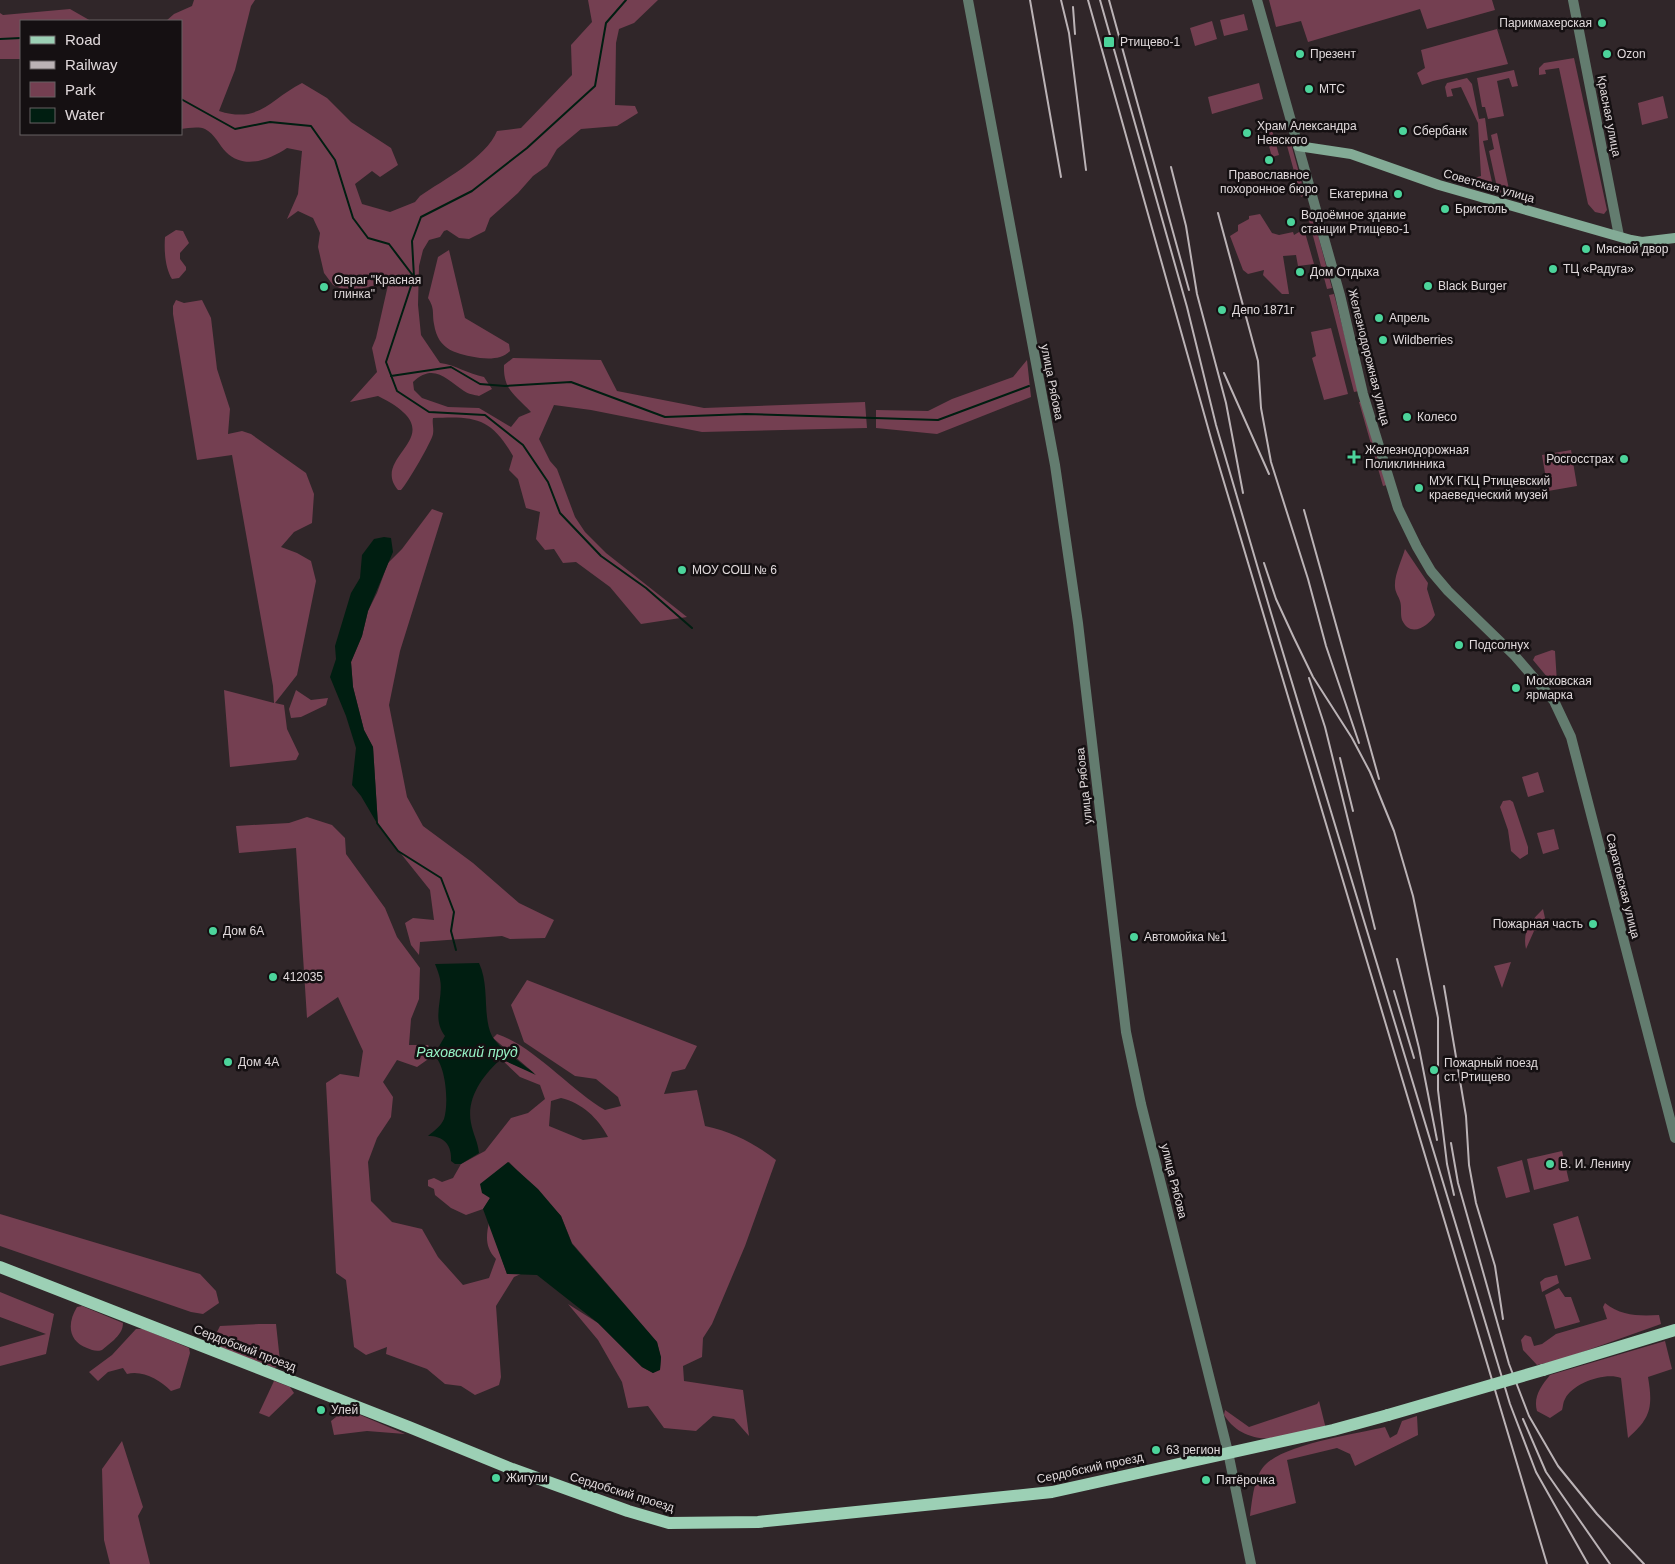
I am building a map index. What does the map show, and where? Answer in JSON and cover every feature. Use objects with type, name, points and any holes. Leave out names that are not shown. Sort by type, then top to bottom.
[{"type":"main road","name":"Советская улица","points":[[1298,146],[1351,154],[1439,185],[1642,242],[1675,238]]},
{"type":"main road","name":"Сердобский проезд","points":[[0,1268],[409,1427],[512,1470],[628,1511],[669,1523],[758,1522],[1052,1492],[1333,1430],[1675,1330]]},
{"type":"street","name":"улица Рябова","points":[[968,0],[1055,465],[1078,623],[1126,1032],[1141,1104],[1228,1452],[1251,1564]]},
{"type":"street","name":"Железнодорожная улица","points":[[1257,0],[1340,295],[1363,394],[1398,508],[1417,548],[1431,571],[1448,591],[1515,656]]},
{"type":"street","name":"Красная улица","points":[[1573,0],[1619,236]]},
{"type":"street","name":"Саратовская улица","points":[[1515,656],[1554,701],[1571,737],[1675,1138]]},
{"type":"green space","points":[[194,0],[255,0],[251,6],[235,70],[219,111],[233,114],[255,112],[302,83],[327,98],[351,122],[391,148],[398,165],[380,177],[372,171],[355,184],[362,204],[390,212],[415,202],[420,196],[463,168],[484,150],[497,131],[521,128],[572,75],[571,45],[592,22],[588,0],[658,0],[634,23],[619,29],[616,43],[615,105],[635,106],[638,113],[617,126],[581,129],[557,149],[547,166],[533,176],[518,193],[490,218],[485,231],[469,239],[459,238],[447,230],[440,237],[429,240],[423,250],[419,266],[418,305],[421,335],[440,363],[484,377],[492,389],[479,396],[466,392],[440,375],[427,373],[413,382],[414,390],[422,398],[448,407],[479,408],[511,427],[519,417],[531,412],[511,392],[506,381],[504,365],[513,358],[601,360],[617,391],[704,408],[865,402],[867,428],[702,432],[591,410],[554,405],[539,439],[550,461],[557,469],[575,517],[585,532],[606,553],[687,617],[641,624],[610,587],[576,562],[563,563],[554,549],[545,550],[536,539],[540,512],[526,508],[518,479],[509,470],[513,456],[497,433],[489,426],[471,419],[433,418],[433,434],[428,445],[404,486],[401,490],[398,490],[392,477],[394,466],[412,434],[411,422],[401,410],[378,396],[350,402],[377,372],[372,348],[388,285],[376,285],[349,292],[333,285],[324,273],[318,247],[320,233],[313,218],[298,211],[287,219],[298,194],[302,151],[287,148],[265,159],[248,162],[241,161],[226,152],[205,129],[197,127],[182,129],[182,20],[167,20],[174,14],[192,6]]},
{"type":"green space","points":[[1269,0],[1492,0],[1495,10],[1427,29],[1420,9],[1308,42],[1301,21],[1276,27]]},
{"type":"green space","points":[[70,9],[89,20],[20,20],[20,59],[0,59],[0,13],[3,15]]},
{"type":"green space","points":[[1244,14],[1248,30],[1224,36],[1220,20]]},
{"type":"green space","points":[[1212,21],[1217,39],[1195,46],[1190,28]]},
{"type":"green space","points":[[1497,29],[1508,64],[1422,85],[1417,73],[1425,68],[1421,50]]},
{"type":"green space","points":[[1574,58],[1607,210],[1604,214],[1595,212],[1588,204],[1559,68],[1545,70],[1546,74],[1539,75],[1539,68],[1544,63]]},
{"type":"green space","points":[[1514,70],[1518,86],[1512,87],[1509,78],[1497,81],[1504,116],[1488,119],[1485,107],[1482,107],[1477,78]]},
{"type":"green space","points":[[1467,78],[1472,84],[1479,119],[1485,118],[1488,140],[1483,141],[1494,191],[1471,183],[1470,179],[1481,176],[1478,123],[1461,87],[1451,89],[1453,96],[1447,97],[1445,87],[1447,83]]},
{"type":"green space","points":[[1259,83],[1263,99],[1212,114],[1208,97]]},
{"type":"green space","points":[[1663,96],[1668,118],[1642,125],[1638,103]]},
{"type":"green space","points":[[1272,130],[1279,155],[1272,157],[1265,132]]},
{"type":"green space","points":[[1497,133],[1509,189],[1507,193],[1498,192],[1489,151],[1494,149],[1491,135]]},
{"type":"green space","points":[[1290,140],[1305,195],[1301,197],[1286,142]]},
{"type":"green space","points":[[1260,214],[1272,233],[1279,235],[1293,232],[1294,235],[1304,229],[1314,264],[1298,266],[1296,255],[1283,256],[1289,294],[1282,294],[1263,275],[1264,270],[1248,274],[1243,270],[1230,236],[1238,231],[1238,225],[1249,219],[1249,216]]},
{"type":"green space","points":[[1313,216],[1332,288],[1327,289],[1308,217]]},
{"type":"green space","points":[[176,230],[183,231],[189,243],[180,253],[180,259],[186,270],[179,278],[172,279],[166,259],[165,237]]},
{"type":"green space","points":[[449,250],[465,318],[509,344],[510,351],[503,356],[480,358],[456,353],[444,346],[436,333],[432,308],[428,298],[438,257]]},
{"type":"green space","points":[[1334,294],[1359,391],[1354,392],[1329,295]]},
{"type":"green space","points":[[176,300],[184,303],[202,300],[211,318],[217,369],[230,409],[228,434],[242,431],[251,434],[306,473],[314,494],[312,523],[294,532],[281,547],[311,561],[316,581],[297,675],[275,703],[284,705],[287,729],[299,754],[296,760],[230,767],[224,690],[274,703],[273,686],[232,455],[197,460],[173,314],[173,306]]},
{"type":"green space","points":[[1331,328],[1348,394],[1324,400],[1312,358],[1316,356],[1311,332]]},
{"type":"green space","points":[[1027,360],[1031,397],[937,434],[876,428],[876,410],[928,411],[952,399],[1013,377]]},
{"type":"green space","points":[[1363,401],[1387,485],[1383,486],[1359,402]]},
{"type":"green space","points":[[1571,450],[1577,486],[1548,491],[1542,455]]},
{"type":"green space","points":[[432,509],[443,513],[400,651],[389,705],[407,797],[423,826],[473,863],[519,903],[554,920],[545,938],[510,939],[502,936],[420,942],[419,955],[411,945],[405,923],[413,918],[434,920],[430,890],[378,825],[373,747],[364,730],[353,687],[351,662],[362,636],[368,611],[388,563],[402,549]]},
{"type":"green space","points":[[1405,549],[1428,583],[1427,589],[1435,615],[1424,627],[1419,629],[1410,628],[1402,620],[1401,603],[1395,589],[1397,573]]},
{"type":"green space","points":[[1552,650],[1555,651],[1557,683],[1553,684],[1533,660],[1535,656]]},
{"type":"green space","points":[[296,690],[311,700],[328,698],[326,705],[301,717],[291,718],[289,709]]},
{"type":"green space","points":[[1538,772],[1544,792],[1528,797],[1522,777]]},
{"type":"green space","points":[[1510,800],[1513,802],[1528,847],[1528,854],[1520,859],[1511,851],[1508,830],[1500,807],[1503,801]]},
{"type":"green space","points":[[307,817],[332,825],[345,838],[346,854],[385,908],[397,937],[420,968],[419,999],[411,1019],[409,1045],[428,1045],[434,1055],[417,1067],[397,1060],[383,1082],[393,1097],[391,1117],[377,1138],[368,1162],[371,1201],[392,1222],[422,1229],[438,1257],[463,1285],[489,1278],[496,1259],[492,1255],[487,1242],[489,1222],[507,1274],[523,1273],[514,1277],[496,1306],[501,1377],[499,1385],[475,1395],[461,1386],[445,1384],[427,1369],[386,1354],[387,1347],[366,1355],[354,1347],[346,1280],[336,1273],[326,1083],[340,1074],[359,1077],[363,1051],[338,997],[307,1018],[296,848],[239,853],[236,826],[289,823]]},
{"type":"green space","points":[[1554,829],[1559,849],[1543,854],[1537,833]]},
{"type":"green space","points":[[1543,909],[1547,927],[1534,931],[1526,949],[1525,937],[1528,927]]},
{"type":"green space","points":[[1511,962],[1502,988],[1494,966]]},
{"type":"green space","points":[[527,980],[697,1046],[685,1069],[672,1072],[664,1094],[697,1090],[705,1126],[725,1131],[743,1139],[760,1148],[776,1160],[745,1246],[712,1324],[703,1338],[702,1357],[683,1366],[684,1381],[743,1390],[749,1436],[734,1419],[713,1416],[696,1431],[664,1428],[648,1406],[628,1408],[622,1382],[598,1340],[568,1304],[598,1323],[642,1367],[653,1373],[660,1369],[661,1359],[657,1342],[572,1243],[561,1216],[509,1162],[481,1184],[490,1198],[483,1209],[466,1215],[451,1208],[435,1195],[434,1189],[428,1186],[428,1180],[434,1178],[442,1182],[453,1178],[461,1164],[485,1151],[511,1118],[528,1113],[545,1099],[540,1085],[520,1077],[501,1059],[534,1073],[493,1038],[497,1034],[524,1048],[605,1110],[621,1106],[618,1097],[596,1079],[575,1076],[524,1042],[511,1005]],"holes":[[[561,1098],[569,1100],[589,1112],[608,1137],[583,1140],[549,1126],[551,1101]]]},
{"type":"green space","points":[[1562,1151],[1569,1181],[1534,1190],[1527,1159]]},
{"type":"green space","points":[[1522,1160],[1530,1192],[1506,1198],[1497,1167]]},
{"type":"green space","points":[[0,1214],[200,1274],[216,1291],[219,1303],[203,1314],[191,1312],[0,1246]]},
{"type":"green space","points":[[1578,1216],[1591,1259],[1565,1266],[1553,1224]]},
{"type":"green space","points":[[1557,1275],[1559,1283],[1542,1292],[1540,1282],[1545,1278]]},
{"type":"green space","points":[[1559,1288],[1565,1297],[1571,1297],[1580,1322],[1555,1329],[1545,1295]]},
{"type":"green space","points":[[0,1292],[54,1314],[46,1354],[0,1366],[0,1347],[46,1334],[0,1317]]},
{"type":"green space","points":[[1605,1303],[1624,1313],[1659,1315],[1661,1324],[1560,1360],[1537,1365],[1523,1350],[1521,1340],[1525,1335],[1531,1337],[1534,1346],[1542,1344],[1556,1334],[1607,1319],[1603,1307]]},
{"type":"green space","points":[[82,1306],[123,1323],[119,1334],[102,1350],[96,1351],[87,1348],[76,1341],[73,1336],[71,1331],[72,1319],[77,1307]]},
{"type":"green space","points":[[276,1324],[280,1361],[275,1368],[211,1344],[220,1326]]},
{"type":"green space","points":[[136,1329],[143,1329],[189,1348],[190,1353],[180,1388],[171,1391],[151,1377],[139,1373],[127,1374],[123,1368],[108,1372],[98,1381],[89,1372],[112,1355]]},
{"type":"green space","points":[[1665,1341],[1672,1369],[1648,1377],[1650,1404],[1646,1418],[1628,1438],[1621,1378],[1607,1376],[1582,1384],[1569,1393],[1564,1400],[1562,1410],[1550,1418],[1537,1411],[1537,1396],[1550,1375]]},
{"type":"green space","points":[[274,1381],[290,1387],[294,1393],[269,1417],[259,1413]]},
{"type":"green space","points":[[1319,1401],[1326,1429],[1299,1435],[1258,1438],[1245,1434],[1234,1427],[1224,1415],[1225,1410],[1249,1427],[1317,1404]]},
{"type":"green space","points":[[346,1409],[405,1434],[367,1431],[334,1435],[331,1421]]},
{"type":"green space","points":[[1417,1416],[1418,1435],[1355,1466],[1350,1454],[1337,1448],[1287,1460],[1296,1503],[1250,1516],[1258,1476],[1265,1465],[1275,1458],[1304,1446],[1385,1427],[1390,1438],[1397,1434],[1402,1421]]},
{"type":"green space","points":[[122,1441],[143,1507],[138,1516],[150,1564],[110,1564],[104,1540],[102,1469]]},
{"type":"water","points":[[391,538],[393,552],[368,611],[362,636],[351,662],[353,687],[364,730],[373,747],[378,825],[361,796],[352,785],[356,748],[346,716],[330,677],[336,659],[335,646],[351,593],[360,578],[362,555],[374,539]]},
{"type":"water","name":"Раховский пруд","points":[[479,963],[484,981],[487,1019],[492,1036],[506,1051],[536,1075],[501,1059],[488,1072],[477,1088],[470,1114],[479,1153],[461,1164],[455,1164],[451,1161],[450,1150],[446,1142],[434,1136],[428,1136],[443,1122],[446,1104],[444,1076],[434,1055],[445,1036],[441,1029],[438,1015],[441,986],[435,964]]},
{"type":"water","points":[[508,1162],[538,1189],[561,1216],[572,1244],[657,1342],[661,1357],[660,1370],[653,1373],[642,1367],[598,1323],[537,1275],[507,1274],[483,1209],[490,1198],[482,1193],[480,1184]]},
{"type":"waterway","points":[[414,277],[412,241],[421,217],[472,191],[527,148],[595,86],[606,23],[626,0]]},
{"type":"waterway","points":[[0,39],[20,38]]},
{"type":"waterway","points":[[182,100],[235,129],[270,122],[311,126],[335,160],[353,218],[368,238],[389,244],[414,277],[386,362],[397,391],[429,412],[485,415],[523,445],[548,482],[560,513],[601,556],[646,588],[692,628]]},
{"type":"waterway","points":[[391,376],[451,367],[480,384],[505,386],[571,382],[665,417],[746,414],[938,420],[1029,386]]},
{"type":"waterway","points":[[377,823],[398,851],[441,878],[454,912],[451,931],[456,950]]},
{"type":"railway","points":[[1030,0],[1061,177]]},
{"type":"railway","points":[[1061,0],[1069,33],[1086,170]]},
{"type":"railway","points":[[1088,0],[1212,442],[1547,1564]]},
{"type":"railway","points":[[1100,0],[1187,307],[1216,425],[1510,1404],[1536,1472],[1588,1564]]},
{"type":"railway","points":[[1109,0],[1189,290]]},
{"type":"railway","points":[[1073,7],[1075,34]]},
{"type":"railway","points":[[1171,167],[1186,226],[1197,294],[1226,403],[1243,493]]},
{"type":"railway","points":[[1218,213],[1258,361],[1261,408],[1271,462],[1308,579],[1326,646],[1359,743]]},
{"type":"railway","points":[[1224,373],[1269,474]]},
{"type":"railway","points":[[1304,510],[1379,779]]},
{"type":"railway","points":[[1264,563],[1276,599],[1294,638],[1313,677],[1352,738],[1370,772],[1394,831],[1413,896],[1438,1018],[1438,1090],[1447,1164],[1454,1195]]},
{"type":"railway","points":[[1309,678],[1325,727],[1375,929]]},
{"type":"railway","points":[[1340,758],[1353,811]]},
{"type":"railway","points":[[1397,959],[1419,1048],[1437,1140]]},
{"type":"railway","points":[[1444,986],[1466,1116],[1469,1165],[1476,1203],[1495,1266],[1503,1319]]},
{"type":"railway","points":[[1394,991],[1414,1058]]},
{"type":"railway","points":[[1451,1143],[1458,1183],[1509,1364],[1529,1416],[1558,1466],[1597,1514],[1644,1564]]},
{"type":"railway","points":[[1523,1419],[1546,1472],[1610,1564]]},
{"type":"place","name":"Парикмахерская","points":[[1602,23]]},
{"type":"place","name":"Ртищево-1","points":[[1109,42]]},
{"type":"place","name":"Презент","points":[[1300,54]]},
{"type":"place","name":"Ozon","points":[[1607,54]]},
{"type":"place","name":"МТС","points":[[1309,89]]},
{"type":"place","name":"Сбербанк","points":[[1403,131]]},
{"type":"place","name":"Храм Александра Невского","points":[[1247,133]]},
{"type":"place","name":"Православное похоронное бюро","points":[[1269,160]]},
{"type":"place","name":"Екатерина","points":[[1398,194]]},
{"type":"place","name":"Бристоль","points":[[1445,209]]},
{"type":"place","name":"Водоёмное здание станции Ртищево-1","points":[[1291,222]]},
{"type":"place","name":"Мясной двор","points":[[1586,249]]},
{"type":"place","name":"ТЦ «Радуга»","points":[[1553,269]]},
{"type":"place","name":"Дом Отдыха","points":[[1300,272]]},
{"type":"place","name":"Black Burger","points":[[1428,286]]},
{"type":"place","name":"Овраг \"Красная глинка\"","points":[[324,287]]},
{"type":"place","name":"Депо 1871г","points":[[1222,310]]},
{"type":"place","name":"Апрель","points":[[1379,318]]},
{"type":"place","name":"Wildberries","points":[[1383,340]]},
{"type":"place","name":"Колесо","points":[[1407,417]]},
{"type":"place","name":"Железнодорожная Поликлинника","points":[[1354,457]]},
{"type":"place","name":"Росгосстрах","points":[[1624,459]]},
{"type":"place","name":"МУК ГКЦ Ртищевский краеведческий музей","points":[[1419,488]]},
{"type":"place","name":"МОУ СОШ № 6","points":[[682,570]]},
{"type":"place","name":"Подсолнух","points":[[1459,645]]},
{"type":"place","name":"Московская ярмарка","points":[[1516,688]]},
{"type":"place","name":"Пожарная часть","points":[[1593,924]]},
{"type":"place","name":"Дом 6А","points":[[213,931]]},
{"type":"place","name":"Автомойка №1","points":[[1134,937]]},
{"type":"place","name":"412035","points":[[273,977]]},
{"type":"place","name":"Дом 4А","points":[[228,1062]]},
{"type":"place","name":"Пожарный поезд ст. Ртищево","points":[[1434,1070]]},
{"type":"place","name":"В. И. Ленину","points":[[1550,1164]]},
{"type":"place","name":"Улей","points":[[321,1410]]},
{"type":"place","name":"63 регион","points":[[1156,1450]]},
{"type":"place","name":"Жигули","points":[[496,1478]]},
{"type":"place","name":"Пятёрочка","points":[[1206,1480]]}]
